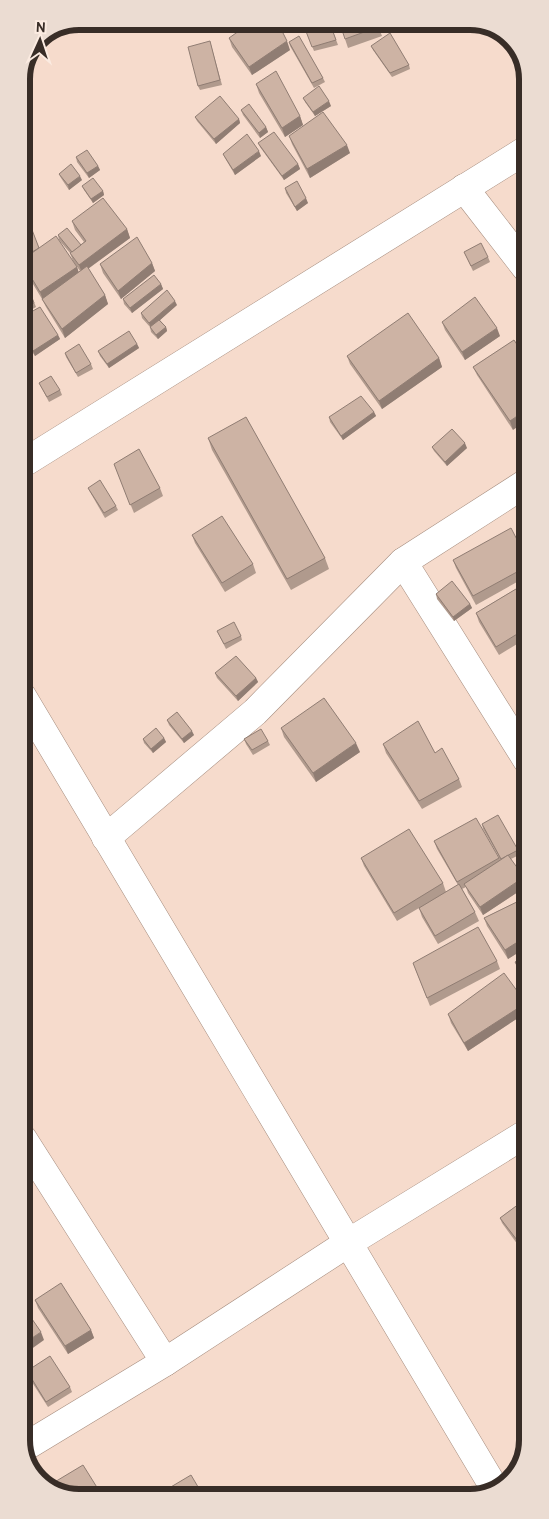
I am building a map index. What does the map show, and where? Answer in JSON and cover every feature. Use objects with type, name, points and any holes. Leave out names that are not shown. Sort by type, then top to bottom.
[{"type":"street","points":[[30,459],[519,154]]},
{"type":"street","points":[[464,188],[519,259]]},
{"type":"street","points":[[106,838],[255,712],[403,562],[519,487]]},
{"type":"street","points":[[403,562],[519,747]]},
{"type":"street","points":[[30,710],[492,1484]]},
{"type":"street","points":[[30,1444],[165,1362],[348,1243],[519,1138]]},
{"type":"street","points":[[30,1150],[165,1362]]},
{"type":"building","points":[[240,30],[282,30],[287,41],[249,67],[229,38]]},
{"type":"building","points":[[305,30],[332,30],[336,40],[312,47]]},
{"type":"building","points":[[342,30],[370,30],[345,39]]},
{"type":"building","points":[[390,33],[409,65],[390,73],[371,46]]},
{"type":"building","points":[[299,36],[323,78],[312,83],[289,42]]},
{"type":"building","points":[[210,41],[220,80],[198,86],[188,47]]},
{"type":"building","points":[[276,71],[300,116],[282,128],[256,84]]},
{"type":"building","points":[[319,86],[329,101],[313,112],[303,98]]},
{"type":"building","points":[[220,96],[239,119],[214,139],[195,117]]},
{"type":"building","points":[[249,104],[266,127],[259,133],[241,110]]},
{"type":"building","points":[[323,112],[347,145],[307,169],[289,136]]},
{"type":"building","points":[[274,132],[298,164],[282,176],[258,143]]},
{"type":"building","points":[[247,134],[259,151],[233,170],[223,154]]},
{"type":"building","points":[[87,150],[98,166],[87,173],[76,157]]},
{"type":"building","points":[[71,164],[80,176],[68,185],[59,174]]},
{"type":"building","points":[[93,178],[103,191],[91,199],[82,186]]},
{"type":"building","points":[[297,181],[306,198],[295,207],[285,188]]},
{"type":"building","points":[[103,198],[127,229],[79,265],[70,253],[86,241],[72,221]]},
{"type":"building","points":[[30,225],[39,248],[30,253]]},
{"type":"building","points":[[67,228],[81,245],[72,252],[58,235]]},
{"type":"building","points":[[56,236],[77,267],[40,292],[30,275],[30,254]]},
{"type":"building","points":[[137,237],[152,263],[118,291],[100,264]]},
{"type":"building","points":[[481,243],[488,257],[471,266],[464,252]]},
{"type":"building","points":[[87,266],[105,295],[62,329],[42,299]]},
{"type":"building","points":[[154,275],[161,284],[130,308],[123,299]]},
{"type":"building","points":[[167,290],[175,301],[149,323],[141,313]]},
{"type":"building","points":[[30,292],[34,303],[30,305]]},
{"type":"building","points":[[475,297],[497,328],[462,352],[442,322]]},
{"type":"building","points":[[40,307],[58,335],[33,351],[30,347],[30,313]]},
{"type":"building","points":[[408,313],[439,358],[379,401],[347,356]]},
{"type":"building","points":[[159,320],[166,327],[156,335],[150,327]]},
{"type":"building","points":[[129,331],[137,344],[107,364],[98,351]]},
{"type":"building","points":[[514,340],[519,348],[519,415],[510,421],[473,367]]},
{"type":"building","points":[[79,344],[91,364],[76,373],[65,353]]},
{"type":"building","points":[[51,376],[60,390],[47,397],[39,383]]},
{"type":"building","points":[[361,396],[374,412],[341,436],[329,417]]},
{"type":"building","points":[[246,417],[325,558],[287,579],[208,438]]},
{"type":"building","points":[[452,429],[465,443],[445,462],[432,447]]},
{"type":"building","points":[[139,449],[160,488],[130,505],[114,464]]},
{"type":"building","points":[[100,480],[116,506],[104,513],[88,488]]},
{"type":"building","points":[[222,516],[253,564],[222,583],[192,535]]},
{"type":"building","points":[[511,528],[519,543],[519,571],[473,596],[453,560]]},
{"type":"building","points":[[452,581],[470,604],[453,617],[436,594]]},
{"type":"building","points":[[519,587],[519,633],[496,647],[476,613]]},
{"type":"building","points":[[234,622],[241,636],[224,644],[217,631]]},
{"type":"building","points":[[236,656],[256,678],[236,696],[215,673]]},
{"type":"building","points":[[324,698],[356,743],[313,773],[281,728]]},
{"type":"building","points":[[177,712],[192,731],[182,739],[167,720]]},
{"type":"building","points":[[418,721],[435,753],[442,748],[459,779],[419,801],[383,744]]},
{"type":"building","points":[[156,728],[164,738],[151,749],[143,739]]},
{"type":"building","points":[[261,729],[268,741],[252,750],[244,739]]},
{"type":"building","points":[[498,815],[518,850],[501,859],[482,824]]},
{"type":"building","points":[[476,818],[499,858],[457,882],[434,841]]},
{"type":"building","points":[[409,829],[443,883],[394,913],[361,858]]},
{"type":"building","points":[[508,855],[519,870],[519,880],[480,907],[464,884]]},
{"type":"building","points":[[459,884],[475,912],[435,936],[419,908]]},
{"type":"building","points":[[519,901],[519,941],[505,950],[484,918]]},
{"type":"building","points":[[478,927],[497,961],[427,998],[413,963]]},
{"type":"building","points":[[519,960],[519,968],[515,962]]},
{"type":"building","points":[[504,973],[519,993],[519,1008],[464,1043],[448,1014]]},
{"type":"building","points":[[519,1204],[519,1238],[517,1240],[500,1218]]},
{"type":"building","points":[[61,1283],[91,1330],[65,1346],[35,1300]]},
{"type":"building","points":[[30,1316],[41,1332],[30,1339]]},
{"type":"building","points":[[50,1356],[70,1387],[46,1402],[30,1376],[30,1369]]},
{"type":"building","points":[[83,1465],[98,1489],[76,1489],[54,1482]]},
{"type":"building","points":[[191,1475],[199,1489],[167,1489]]}]
